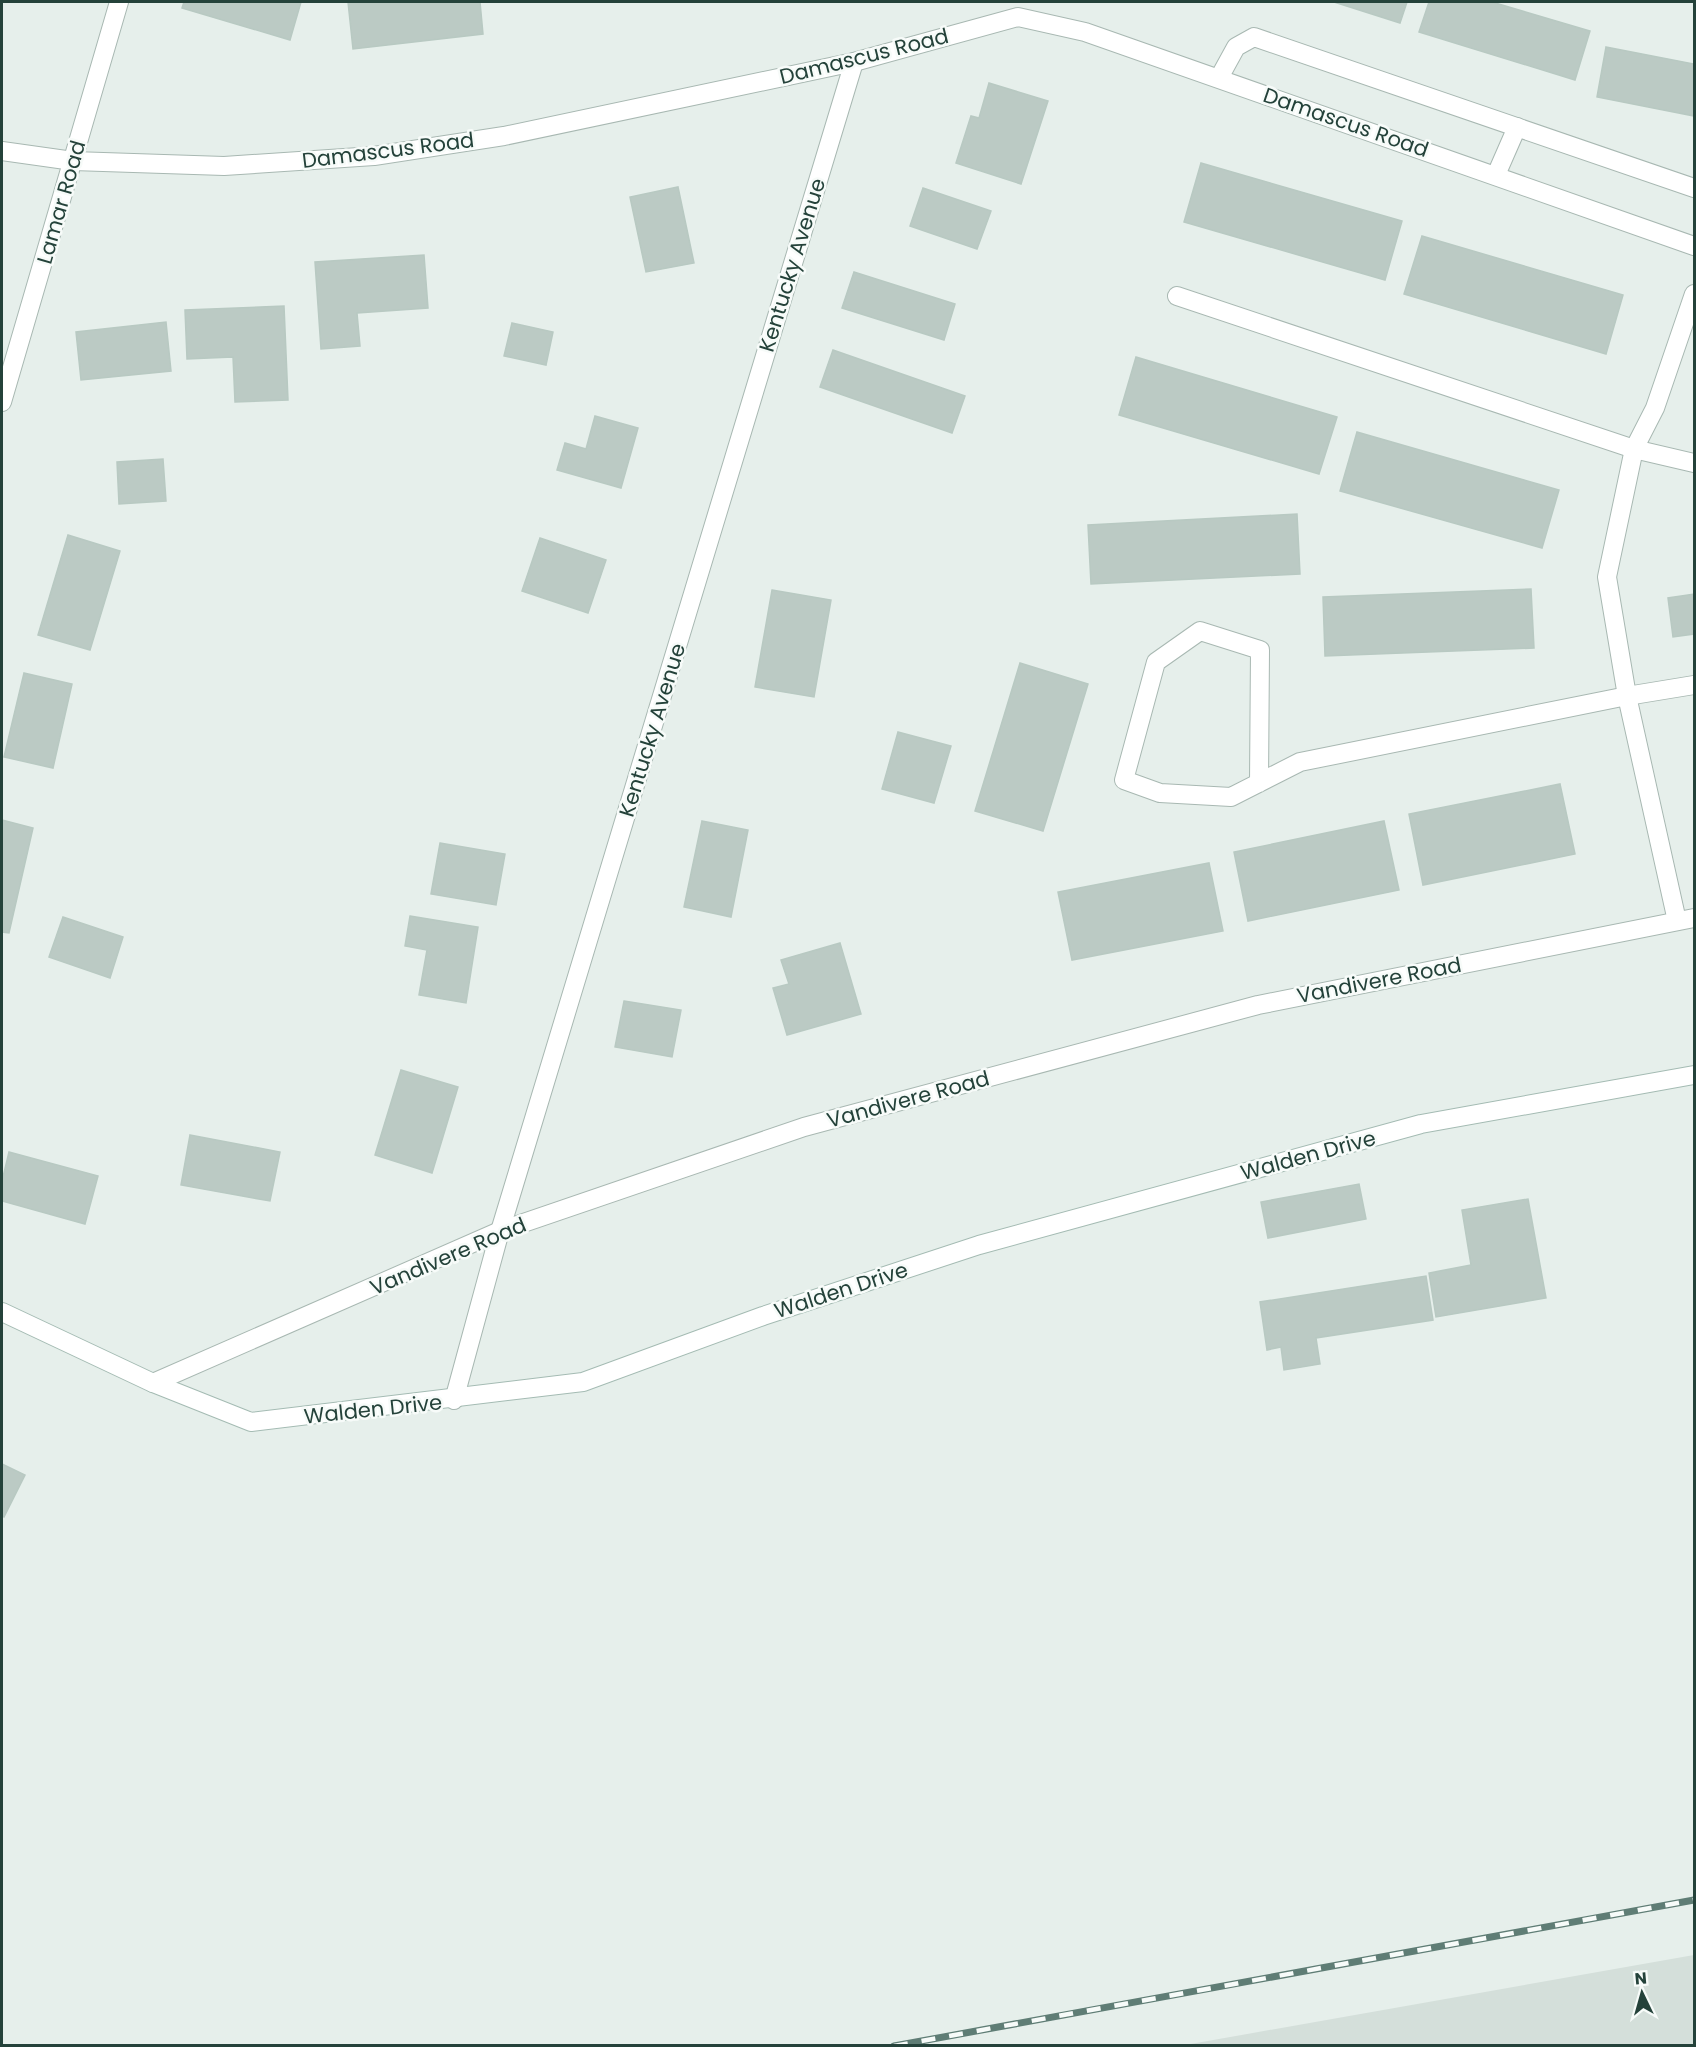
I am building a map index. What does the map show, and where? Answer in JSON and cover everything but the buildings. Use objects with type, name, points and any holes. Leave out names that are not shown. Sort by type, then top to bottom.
[{"type":"street","name":"Lamar Road","points":[[2,402],[119,2]]},
{"type":"street","name":"Damascus Road","points":[[2,151],[73,161],[224,166],[374,156],[504,136],[854,62],[1019,9],[1695,246]]},
{"type":"street","points":[[1219,78],[1236,47],[1254,37],[1695,188]]},
{"type":"street","name":"Kentucky Avenue","points":[[454,1400],[500,1232],[854,62]]},
{"type":"street","points":[[1496,175],[1517,127]]},
{"type":"street","points":[[1686,919],[1627,696],[1607,576],[1634,449],[1655,408],[1695,294]]},
{"type":"street","points":[[1177,296],[1634,449],[1695,463]]},
{"type":"street","points":[[1259,783],[1260,650],[1200,632],[1156,662],[1124,780],[1160,793],[1232,797],[1300,762],[1627,696],[1695,685]]},
{"type":"street","name":"Vandivere Road","points":[[153,1383],[500,1232],[804,1127],[1246,1008],[1686,919]]},
{"type":"street","name":"Walden Drive","points":[[2,1312],[153,1383],[251,1422],[454,1400],[583,1383],[764,1316],[979,1245],[1421,1124],[1695,1076]]},
{"type":"shaded area","points":[[1694,1955],[1694,2045],[1185,2045]]},
{"type":"railway","points":[[894,2046],[1694,1900]]}]
